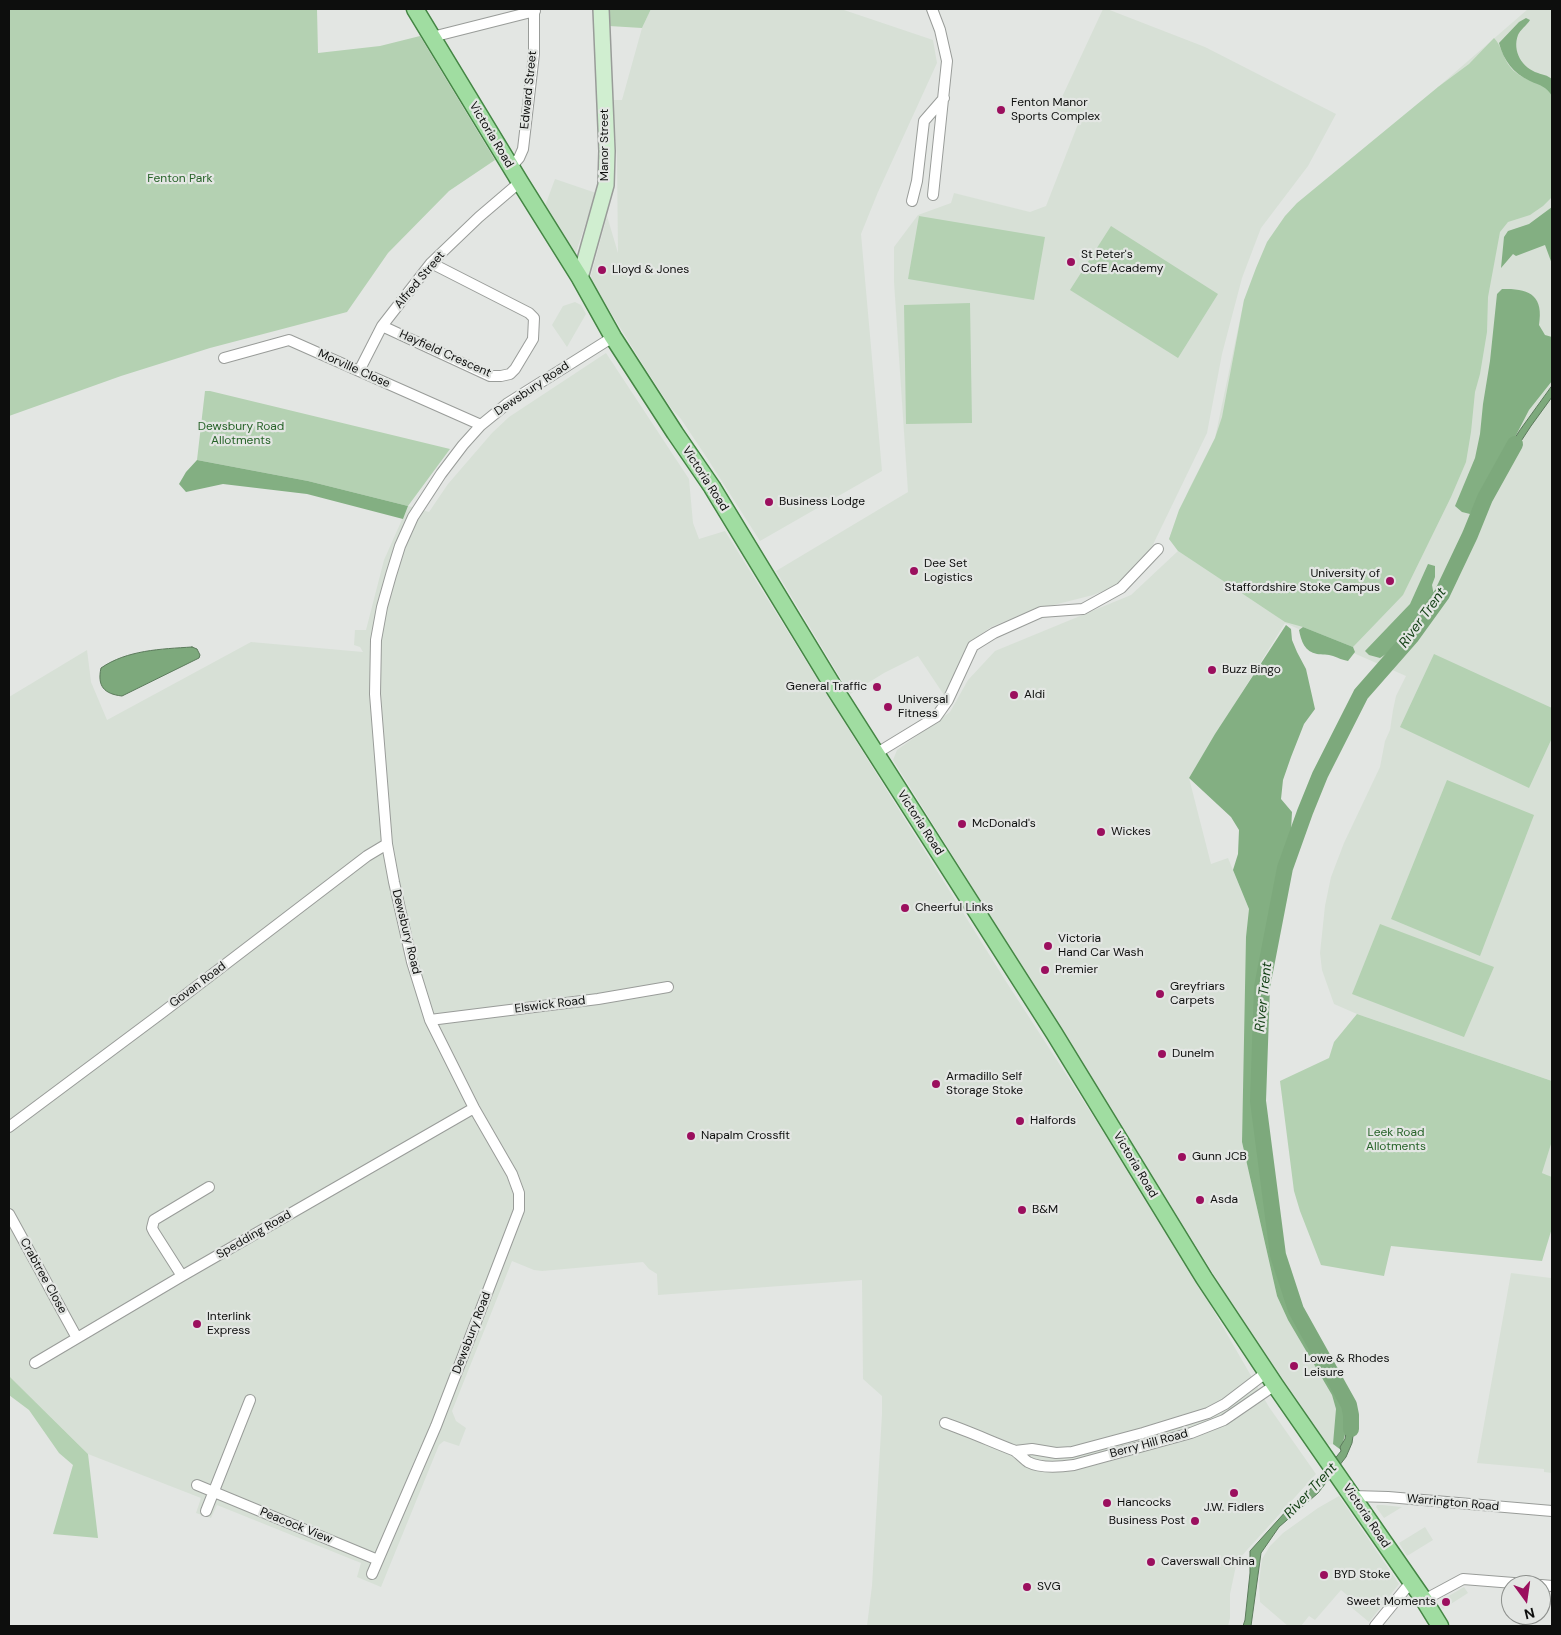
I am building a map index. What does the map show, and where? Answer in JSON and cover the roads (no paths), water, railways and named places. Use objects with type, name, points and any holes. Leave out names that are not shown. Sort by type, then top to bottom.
[{"type":"main road","name":"Victoria Road","points":[[415,9],[510,167],[580,278],[613,337],[675,434],[712,487],[836,691],[980,920],[1054,1033],[1204,1278],[1440,1626]]},
{"type":"street","name":"Manor Street","points":[[580,278],[603,200],[606,178],[607,151],[601,9]]},
{"type":"street","points":[[932,9],[946,50],[947,68],[933,195]]},
{"type":"street","points":[[432,37],[535,10]]},
{"type":"street","name":"Edward Street","points":[[510,167],[519,158],[523,149],[534,54],[535,10]]},
{"type":"street","points":[[912,201],[917,181],[924,120],[944,98]]},
{"type":"street","name":"Alfred Street","points":[[359,371],[382,326],[431,263],[479,217],[520,182]]},
{"type":"street","name":"Hayfield Crescent","points":[[382,326],[490,376],[501,376],[515,369],[533,339],[534,318],[529,312],[431,263]]},
{"type":"street","name":"Dewsbury Road","points":[[372,1574],[436,1426],[519,1210],[519,1193],[512,1174],[474,1108],[430,1020],[412,962],[387,844],[375,694],[376,640],[382,607],[400,546],[413,517],[476,424],[613,337]]},
{"type":"street","name":"Morville Close","points":[[224,358],[289,340],[476,424]]},
{"type":"street","points":[[877,754],[942,711],[973,646],[994,633],[1041,612],[1083,608],[1120,588],[1158,549]]},
{"type":"street","name":"Govan Road","points":[[9,1126],[155,1018],[367,856],[387,844]]},
{"type":"street","name":"Elswick Road","points":[[430,1020],[668,987]]},
{"type":"street","name":"Spedding Road","points":[[35,1363],[474,1108]]},
{"type":"street","points":[[182,1276],[152,1228],[154,1220],[209,1187]]},
{"type":"street","name":"Crabtree Close","points":[[9,1214],[77,1338]]},
{"type":"street","name":"Berry Hill Road","points":[[1015,1451],[1032,1449],[1056,1453],[1072,1452],[1208,1413],[1271,1379]]},
{"type":"street","name":"Berry Hill Road","points":[[945,1423],[1015,1451],[1028,1462],[1052,1467],[1074,1465],[1191,1433],[1224,1420],[1271,1379]]},
{"type":"street","points":[[206,1511],[250,1400]]},
{"type":"street","name":"Peacock View","points":[[197,1484],[378,1560]]},
{"type":"street","name":"Warrington Road","points":[[1353,1496],[1388,1497],[1552,1511]]},
{"type":"street","points":[[1424,1600],[1463,1579],[1501,1582]]},
{"type":"street","points":[[1375,1626],[1411,1582]]},
{"type":"water","points":[[1552,386],[1552,397],[1506,464],[1500,461],[1520,430]]},
{"type":"water","points":[[192,647],[197,649],[200,655],[199,658],[122,696],[106,691],[101,684],[101,668],[122,657],[145,652]]},
{"type":"water","points":[[1352,1404],[1355,1422],[1352,1443],[1346,1457],[1318,1493],[1279,1527],[1261,1553],[1251,1626],[1243,1626],[1250,1573],[1250,1551],[1288,1509],[1308,1492],[1341,1451],[1340,1447],[1345,1439],[1347,1427],[1347,1414]]},
{"type":"waterway","name":"River Trent","points":[[1351,1429],[1349,1405],[1296,1310],[1278,1255],[1258,1101],[1262,987],[1285,868],[1320,775],[1361,694],[1411,637],[1442,594],[1485,498],[1515,444]]},
{"type":"place","name":"Fenton Manor Sports Complex","points":[[1001,110]]},
{"type":"place","name":"St Peter's CofE Academy","points":[[1071,262]]},
{"type":"place","name":"Lloyd & Jones","points":[[602,270]]},
{"type":"place","name":"Business Lodge","points":[[769,502]]},
{"type":"place","name":"Dee Set Logistics","points":[[914,571]]},
{"type":"place","name":"University of Staffordshire Stoke Campus","points":[[1390,581]]},
{"type":"place","name":"Buzz Bingo","points":[[1212,670]]},
{"type":"place","name":"General Traffic","points":[[877,687]]},
{"type":"place","name":"Aldi","points":[[1014,695]]},
{"type":"place","name":"Universal Fitness","points":[[888,707]]},
{"type":"place","name":"McDonald's","points":[[962,824]]},
{"type":"place","name":"Wickes","points":[[1101,832]]},
{"type":"place","name":"Cheerful Links","points":[[905,908]]},
{"type":"place","name":"Victoria Hand Car Wash","points":[[1048,946]]},
{"type":"place","name":"Premier","points":[[1045,970]]},
{"type":"place","name":"Greyfriars Carpets","points":[[1160,994]]},
{"type":"place","name":"Dunelm","points":[[1162,1054]]},
{"type":"place","name":"Armadillo Self Storage Stoke","points":[[936,1084]]},
{"type":"place","name":"Halfords","points":[[1020,1121]]},
{"type":"place","name":"Napalm Crossfit","points":[[691,1136]]},
{"type":"place","name":"Gunn JCB","points":[[1182,1157]]},
{"type":"place","name":"Asda","points":[[1200,1200]]},
{"type":"place","name":"B&M","points":[[1022,1210]]},
{"type":"place","name":"Interlink Express","points":[[197,1324]]},
{"type":"place","name":"Lowe & Rhodes Leisure","points":[[1294,1366]]},
{"type":"place","name":"J.W. Fidlers","points":[[1234,1493]]},
{"type":"place","name":"Hancocks","points":[[1107,1503]]},
{"type":"place","name":"Business Post","points":[[1195,1521]]},
{"type":"place","name":"Caverswall China","points":[[1151,1562]]},
{"type":"place","name":"BYD Stoke","points":[[1324,1575]]},
{"type":"place","name":"SVG","points":[[1027,1587]]},
{"type":"place","name":"Sweet Moments","points":[[1446,1602]]},
{"type":"park label","name":"Fenton Park","points":[[180,179]]},
{"type":"park label","name":"Dewsbury Road Allotments","points":[[241,434]]},
{"type":"park label","name":"Leek Road Allotments","points":[[1396,1140]]}]
